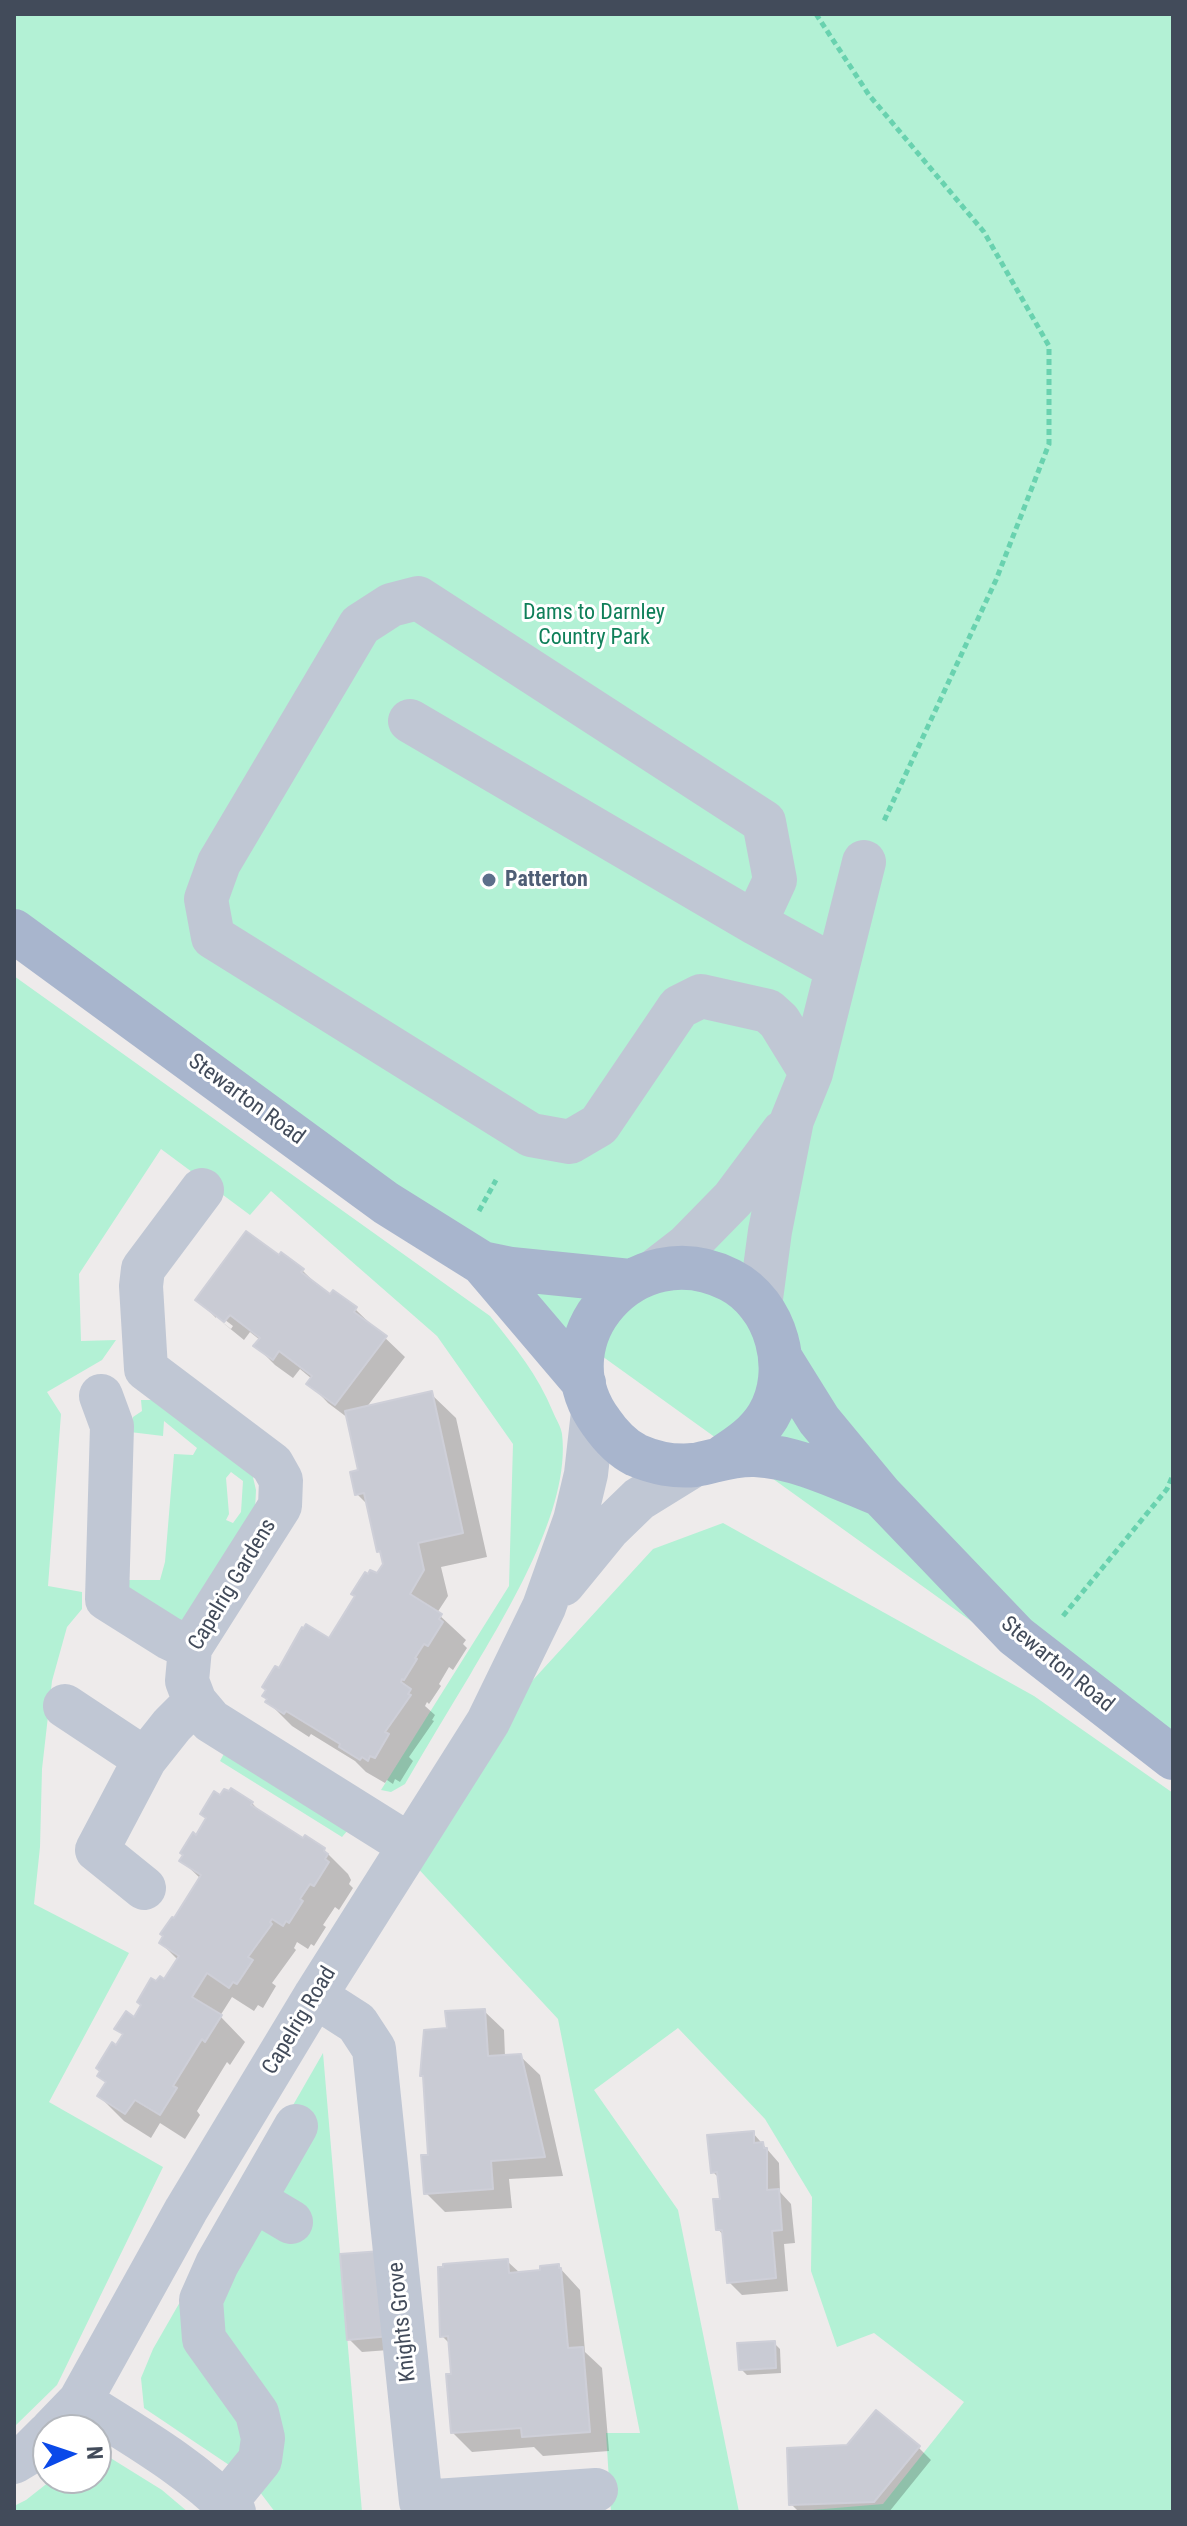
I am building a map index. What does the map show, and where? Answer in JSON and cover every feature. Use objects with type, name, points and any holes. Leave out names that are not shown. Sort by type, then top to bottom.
[{"type":"main road","name":"Stewarton Road","points":[[14,931],[386,1203],[482,1263],[589,1398],[611,1436],[635,1454],[664,1464],[751,1455],[771,1456],[881,1495]]},
{"type":"main road","name":"Stewarton Road","points":[[482,1263],[511,1269],[643,1276],[685,1266],[714,1272],[740,1285],[760,1306],[775,1331],[781,1359],[779,1389],[768,1416],[749,1440],[709,1461]]},
{"type":"main road","points":[[589,1398],[583,1353],[592,1324],[608,1300],[643,1276]]},
{"type":"main road","name":"Stewarton Road","points":[[781,1359],[819,1420],[881,1495],[1016,1636],[1173,1758]]},
{"type":"street","points":[[755,923],[775,880],[764,822],[418,598],[391,605],[360,625],[219,863],[206,899],[213,937],[531,1135],[570,1142],[599,1125],[679,1007],[701,996],[768,1011],[779,1021],[811,1073]]},
{"type":"street","points":[[410,721],[837,968]]},
{"type":"street","points":[[760,1306],[770,1231],[792,1120],[811,1073],[864,862]]},
{"type":"street","points":[[643,1276],[687,1246],[733,1199],[792,1120]]},
{"type":"street","points":[[190,1648],[107,1599],[112,1426],[89,1403],[146,1369],[141,1286],[143,1269],[202,1190]]},
{"type":"street","name":"Capelrig Gardens","points":[[146,1369],[272,1464],[281,1480],[280,1506],[190,1648],[187,1681],[195,1702]]},
{"type":"street","name":"Capelrig Road","points":[[65,2414],[315,1996],[488,1722],[544,1607],[575,1520],[586,1474],[589,1398]]},
{"type":"street","name":"Capelrig Road","points":[[544,1607],[608,1529],[639,1499],[709,1461]]},
{"type":"street","points":[[144,1888],[97,1850],[145,1759],[195,1702],[211,1721],[409,1845]]},
{"type":"street","points":[[65,1706],[145,1759]]},
{"type":"street","name":"Knights Grove","points":[[315,1996],[357,2023],[374,2049],[421,2502],[596,2490]]},
{"type":"street","points":[[112,2441],[183,2466],[229,2508],[260,2460],[263,2438],[257,2413],[204,2339],[201,2300],[217,2264],[296,2126]]},
{"type":"street","points":[[254,2200],[291,2222]]},
{"type":"street","name":"Capelrig Road","points":[[14,2462],[32,2450]]},
{"type":"path","points":[[816,14],[869,95],[984,232],[1049,346],[1049,444],[996,580],[864,862]]},
{"type":"path","points":[[477,1213],[496,1180]]},
{"type":"path","points":[[1036,1652],[1167,1489],[1173,1475]]},
{"type":"green space","name":"Dams to Darnley Country Park","points":[[14,14],[1173,14],[1173,1766],[14,934]]},
{"type":"green space","points":[[14,976],[490,1316],[525,1362],[547,1399],[561,1431],[562,1463],[547,1527],[518,1591],[405,1784],[391,1792],[381,1790],[509,1586],[513,1444],[437,1336],[271,1191],[250,1215],[161,1149],[79,1274],[81,1341],[116,1340],[102,1360],[47,1392],[61,1414],[48,1586],[82,1592],[82,1609],[67,1627],[52,1681],[42,1769],[40,1847],[34,1904],[129,1953],[49,2102],[163,2167],[57,2385],[14,2427]]},
{"type":"green space","points":[[141,1400],[155,1400],[252,1473],[256,1490],[255,1511],[187,1619],[175,1621],[121,1587],[121,1580],[160,1580],[165,1562],[174,1454],[193,1455],[197,1448],[164,1421],[163,1436],[130,1432],[133,1417],[142,1411]],"holes":[[[231,1472],[243,1481],[241,1512],[233,1523],[226,1520],[229,1514],[226,1478]]]},
{"type":"green space","points":[[723,1523],[1034,1696],[1173,1793],[1173,2512],[788,2512],[883,2504],[964,2402],[874,2333],[837,2347],[811,2271],[812,2197],[765,2119],[678,2028],[594,2090],[678,2210],[739,2512],[611,2512],[606,2433],[640,2433],[558,2019],[412,1862],[532,1681],[653,1549]]},
{"type":"green space","points":[[225,1752],[348,1830],[342,1837],[220,1761]]},
{"type":"green space","points":[[323,2053],[362,2512],[275,2512],[250,2479],[144,2408],[141,2378],[153,2349]]},
{"type":"green space","points":[[112,2459],[162,2490],[188,2512],[14,2512],[14,2506],[34,2494],[112,2494]]},
{"type":"building","points":[[246,1231],[304,1269],[301,1272],[330,1294],[333,1290],[357,1307],[354,1312],[387,1336],[335,1405],[306,1384],[312,1376],[279,1351],[273,1360],[253,1346],[260,1338],[230,1315],[224,1322],[195,1300]]},
{"type":"building","points":[[432,1391],[463,1533],[418,1543],[424,1570],[410,1594],[442,1614],[439,1619],[443,1622],[428,1646],[424,1644],[402,1679],[401,1682],[411,1689],[408,1694],[411,1695],[385,1732],[389,1734],[375,1758],[370,1756],[368,1761],[362,1757],[360,1760],[286,1711],[284,1714],[265,1702],[267,1699],[262,1696],[266,1690],[262,1687],[275,1666],[279,1668],[302,1627],[306,1624],[329,1638],[355,1596],[351,1594],[365,1572],[368,1574],[370,1570],[377,1573],[383,1564],[380,1551],[377,1552],[364,1493],[355,1495],[350,1472],[358,1470],[345,1411]]},
{"type":"building","points":[[231,1788],[253,1802],[251,1805],[303,1838],[305,1835],[325,1848],[328,1854],[325,1859],[329,1862],[314,1886],[310,1884],[300,1899],[303,1901],[289,1923],[286,1921],[283,1926],[272,1919],[272,1924],[248,1957],[253,1960],[237,1984],[233,1982],[229,1988],[207,1973],[192,1997],[222,2015],[205,2042],[202,2039],[173,2086],[177,2088],[160,2115],[135,2100],[125,2114],[97,2096],[106,2082],[97,2076],[100,2071],[96,2068],[112,2042],[116,2045],[123,2034],[114,2029],[126,2011],[134,2017],[141,2005],[137,2002],[151,1978],[156,1981],[160,1976],[164,1979],[179,1956],[159,1943],[163,1936],[160,1934],[201,1875],[179,1861],[183,1855],[180,1853],[206,1818],[200,1814],[214,1791],[220,1795],[224,1789],[229,1791]]},
{"type":"building","points":[[485,2009],[488,2056],[521,2054],[545,2157],[491,2161],[493,2189],[424,2194],[421,2155],[428,2155],[423,2076],[420,2076],[424,2030],[447,2028],[445,2011]]},
{"type":"building","points":[[754,2131],[754,2143],[763,2142],[764,2148],[767,2148],[767,2190],[779,2189],[782,2230],[772,2231],[776,2278],[727,2283],[722,2230],[716,2230],[713,2199],[720,2199],[717,2172],[711,2173],[707,2135]]},
{"type":"building","points":[[382,2251],[390,2336],[347,2340],[340,2254]]},
{"type":"building","points":[[508,2259],[509,2273],[540,2270],[540,2266],[559,2264],[561,2268],[568,2348],[583,2347],[590,2432],[522,2437],[521,2428],[451,2433],[446,2374],[451,2374],[448,2336],[440,2337],[438,2267],[443,2267],[443,2264]]},
{"type":"building","points":[[775,2341],[776,2368],[739,2370],[737,2343]]},
{"type":"building","points":[[876,2410],[920,2446],[874,2502],[789,2505],[787,2448],[847,2445]]},
{"type":"place","name":"Patterton","points":[[489,880]]}]
